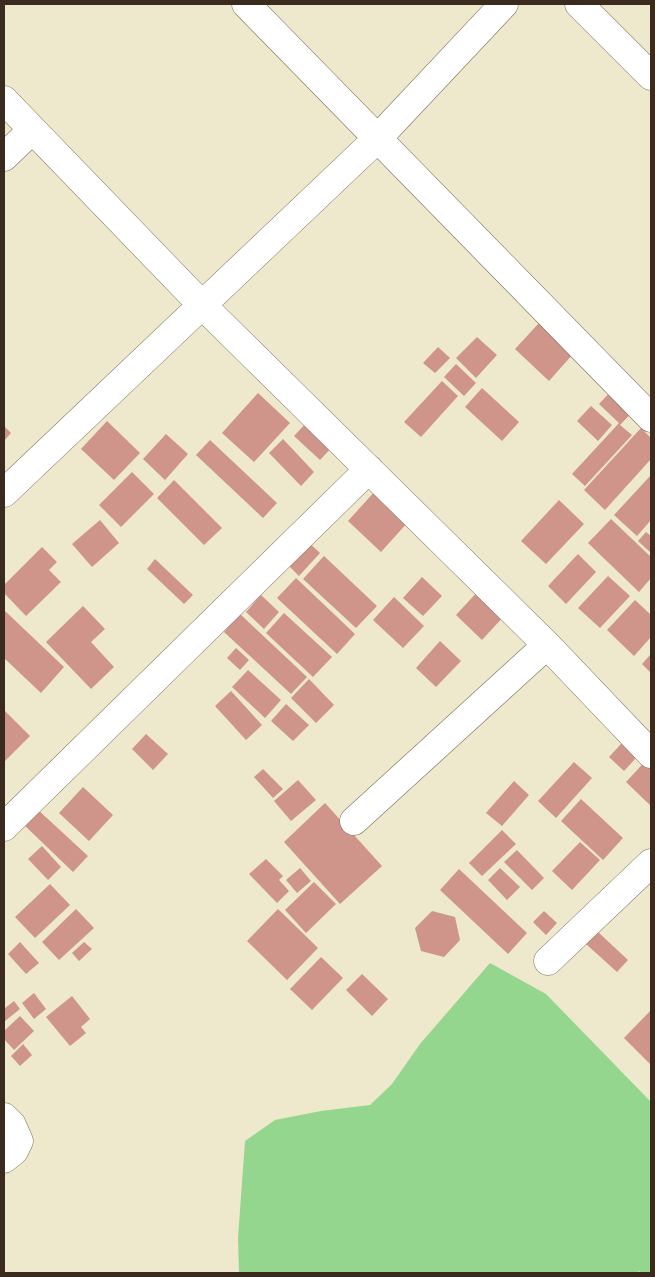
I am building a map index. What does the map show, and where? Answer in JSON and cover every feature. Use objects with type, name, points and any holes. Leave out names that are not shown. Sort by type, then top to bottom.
[{"type":"street","points":[[246,4],[651,418]]},
{"type":"street","points":[[4,493],[378,138],[504,4]]},
{"type":"street","points":[[579,4],[651,76]]},
{"type":"street","points":[[4,100],[202,305],[547,645],[651,754]]},
{"type":"street","points":[[4,157],[32,130]]},
{"type":"street","points":[[4,827],[369,469]]},
{"type":"street","points":[[354,821],[547,645]]},
{"type":"street","points":[[548,961],[651,863]]},
{"type":"street","points":[[4,1117],[12,1125],[19,1141],[14,1150],[4,1160]]},
{"type":"green space","points":[[490,963],[546,994],[651,1102],[651,1273],[639,1271],[637,1273],[239,1273],[238,1238],[245,1141],[275,1120],[321,1111],[370,1105],[392,1084],[420,1044]]},
{"type":"building","points":[[539,323],[573,354],[549,381],[515,349]]},
{"type":"building","points":[[477,337],[497,355],[476,378],[456,358]]},
{"type":"building","points":[[438,347],[450,358],[435,373],[423,363]]},
{"type":"building","points":[[456,364],[476,383],[464,396],[444,377]]},
{"type":"building","points":[[442,381],[458,396],[421,437],[404,422]]},
{"type":"building","points":[[619,383],[641,403],[620,425],[632,435],[585,486],[572,474],[619,423],[599,404]]},
{"type":"building","points":[[482,388],[519,422],[502,441],[465,407]]},
{"type":"building","points":[[258,393],[290,423],[254,462],[222,433]]},
{"type":"building","points":[[591,406],[612,425],[598,441],[577,421]]},
{"type":"building","points":[[107,421],[140,453],[114,480],[81,449]]},
{"type":"building","points":[[308,421],[334,445],[320,460],[294,436]]},
{"type":"building","points":[[4,426],[11,433],[4,441]]},
{"type":"building","points":[[641,428],[651,438],[651,459],[605,510],[584,490]]},
{"type":"building","points":[[166,434],[188,454],[165,480],[143,459]]},
{"type":"building","points":[[283,439],[314,472],[301,486],[269,453]]},
{"type":"building","points":[[210,440],[277,503],[263,518],[196,455]]},
{"type":"building","points":[[132,472],[154,494],[121,527],[99,505]]},
{"type":"building","points":[[651,475],[651,520],[637,536],[614,515]]},
{"type":"building","points":[[174,480],[222,528],[204,545],[157,498]]},
{"type":"building","points":[[376,490],[409,521],[381,552],[348,521]]},
{"type":"building","points":[[559,500],[584,524],[546,564],[521,541]]},
{"type":"building","points":[[611,519],[651,557],[651,578],[639,592],[588,543]]},
{"type":"building","points":[[100,520],[119,543],[92,567],[72,544]]},
{"type":"building","points":[[646,532],[651,536],[651,553],[638,541]]},
{"type":"building","points":[[306,540],[320,553],[299,576],[286,563]]},
{"type":"building","points":[[42,547],[57,562],[49,570],[61,582],[26,616],[4,593],[4,585]]},
{"type":"building","points":[[578,554],[596,572],[566,604],[548,586]]},
{"type":"building","points":[[324,556],[377,606],[356,628],[303,579]]},
{"type":"building","points":[[155,559],[193,595],[184,604],[147,569]]},
{"type":"building","points":[[608,576],[630,596],[600,628],[578,608]]},
{"type":"building","points":[[422,577],[442,596],[423,616],[403,598]]},
{"type":"building","points":[[296,578],[355,634],[337,654],[277,598]]},
{"type":"building","points":[[479,590],[505,615],[482,640],[456,615]]},
{"type":"building","points":[[261,595],[279,612],[264,629],[246,612]]},
{"type":"building","points":[[394,597],[424,626],[403,648],[373,620]]},
{"type":"building","points":[[635,600],[651,615],[651,637],[634,656],[607,630]]},
{"type":"building","points":[[83,606],[105,629],[91,642],[114,667],[91,689],[46,642]]},
{"type":"building","points":[[4,610],[64,667],[41,693],[4,658]]},
{"type":"building","points":[[284,613],[332,657],[313,677],[266,633]]},
{"type":"building","points":[[240,614],[307,677],[291,694],[224,632]]},
{"type":"building","points":[[440,641],[461,661],[436,687],[416,668]]},
{"type":"building","points":[[236,648],[249,660],[240,670],[227,658]]},
{"type":"building","points":[[651,654],[651,673],[642,664]]},
{"type":"building","points":[[248,670],[281,700],[265,718],[232,687]]},
{"type":"building","points":[[309,679],[334,705],[316,723],[291,698]]},
{"type":"building","points":[[231,691],[262,725],[246,740],[215,706]]},
{"type":"building","points":[[286,704],[309,725],[293,741],[271,721]]},
{"type":"building","points":[[4,710],[30,736],[4,762]]},
{"type":"building","points":[[632,732],[647,746],[624,771],[609,757]]},
{"type":"building","points":[[146,734],[168,754],[153,770],[132,749]]},
{"type":"building","points":[[651,755],[651,806],[626,782]]},
{"type":"building","points":[[574,762],[592,778],[556,818],[538,801]]},
{"type":"building","points":[[263,769],[283,789],[273,798],[254,777]]},
{"type":"building","points":[[298,780],[316,800],[291,821],[274,801]]},
{"type":"building","points":[[514,781],[529,795],[502,826],[486,813]]},
{"type":"building","points":[[83,787],[113,815],[89,841],[59,813]]},
{"type":"building","points":[[581,799],[623,838],[603,860],[561,821]]},
{"type":"building","points":[[325,803],[382,866],[340,904],[284,842]]},
{"type":"building","points":[[36,808],[88,856],[73,872],[22,823]]},
{"type":"building","points":[[502,830],[516,844],[482,876],[469,863]]},
{"type":"building","points":[[580,842],[600,860],[572,890],[552,871]]},
{"type":"building","points":[[42,846],[61,867],[48,880],[28,859]]},
{"type":"building","points":[[517,850],[544,878],[532,890],[504,862]]},
{"type":"building","points":[[266,859],[283,876],[279,880],[289,891],[277,903],[249,874]]},
{"type":"building","points":[[300,868],[311,881],[297,893],[286,880]]},
{"type":"building","points":[[500,868],[520,887],[507,900],[488,880]]},
{"type":"building","points":[[459,869],[527,933],[508,954],[440,890]]},
{"type":"building","points":[[314,882],[336,904],[306,933],[285,910]]},
{"type":"building","points":[[50,884],[70,905],[35,938],[15,917]]},
{"type":"building","points":[[76,909],[94,928],[59,960],[42,942]]},
{"type":"building","points":[[278,909],[318,948],[287,980],[247,941]]},
{"type":"building","points":[[432,911],[455,917],[460,940],[444,957],[421,951],[415,928]]},
{"type":"building","points":[[544,911],[557,923],[546,935],[533,922]]},
{"type":"building","points":[[598,932],[628,960],[617,972],[586,944]]},
{"type":"building","points":[[20,942],[39,963],[26,974],[8,954]]},
{"type":"building","points":[[84,942],[92,949],[79,961],[72,953]]},
{"type":"building","points":[[321,957],[343,978],[312,1010],[290,989]]},
{"type":"building","points":[[362,974],[388,999],[372,1016],[346,990]]},
{"type":"building","points":[[34,993],[46,1009],[34,1019],[22,1003]]},
{"type":"building","points":[[72,996],[90,1019],[81,1027],[86,1033],[70,1046],[46,1017]]},
{"type":"building","points":[[14,1001],[20,1009],[5,1021],[4,1009]]},
{"type":"building","points":[[651,1010],[651,1065],[624,1038]]},
{"type":"building","points":[[20,1016],[34,1031],[14,1050],[4,1039],[4,1031]]},
{"type":"building","points":[[23,1044],[32,1055],[20,1066],[11,1056]]}]
